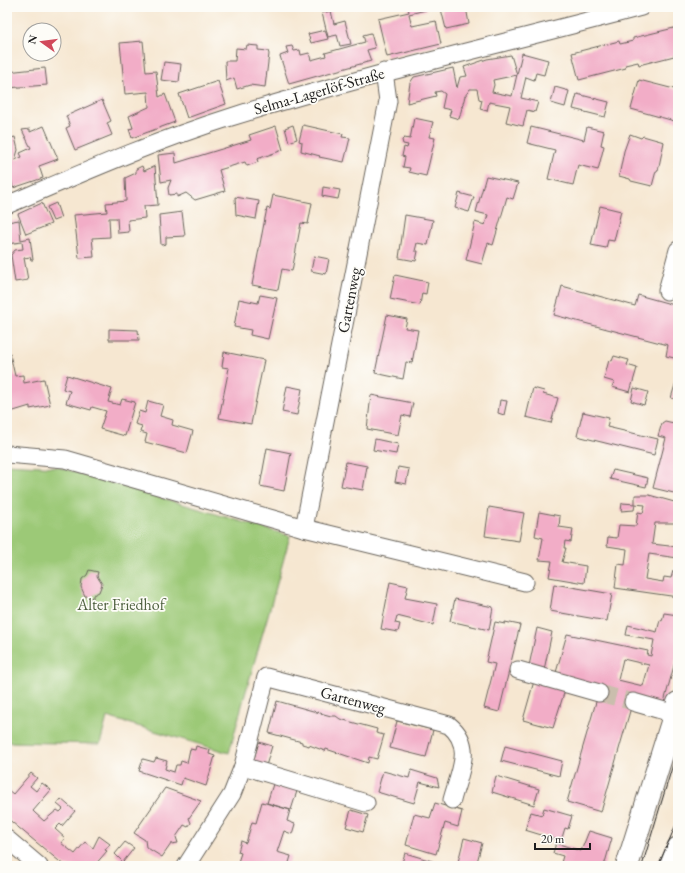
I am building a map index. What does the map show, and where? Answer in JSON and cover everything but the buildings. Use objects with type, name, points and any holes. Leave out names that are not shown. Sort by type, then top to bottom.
[{"type":"main road","points":[[627,866],[676,708]]},
{"type":"main road","points":[[671,866],[678,848]]},
{"type":"street","name":"Selma-Lagerlöf-Straße","points":[[7,205],[99,165],[226,118],[384,72],[641,7]]},
{"type":"street","name":"Gartenweg","points":[[304,528],[388,101],[384,72]]},
{"type":"street","points":[[667,290],[678,250]]},
{"type":"street","points":[[7,454],[65,459],[304,528],[525,582]]},
{"type":"street","points":[[518,670],[599,693]]},
{"type":"street","name":"Gartenweg","points":[[186,866],[232,794],[243,766],[266,677],[449,725],[458,732],[463,741],[464,753],[452,800]]},
{"type":"street","points":[[633,702],[676,708]]},
{"type":"street","points":[[243,766],[366,803]]},
{"type":"street","points":[[7,839],[39,866]]},
{"type":"green space","name":"Alter Friedhof","points":[[7,464],[58,467],[290,536],[229,753],[107,717],[100,744],[7,742]]},
{"type":"tunnel","points":[[599,693],[633,702]]},
{"type":"tram line","points":[[642,866],[678,748]]},
{"type":"tram line","points":[[658,866],[678,820]]}]
